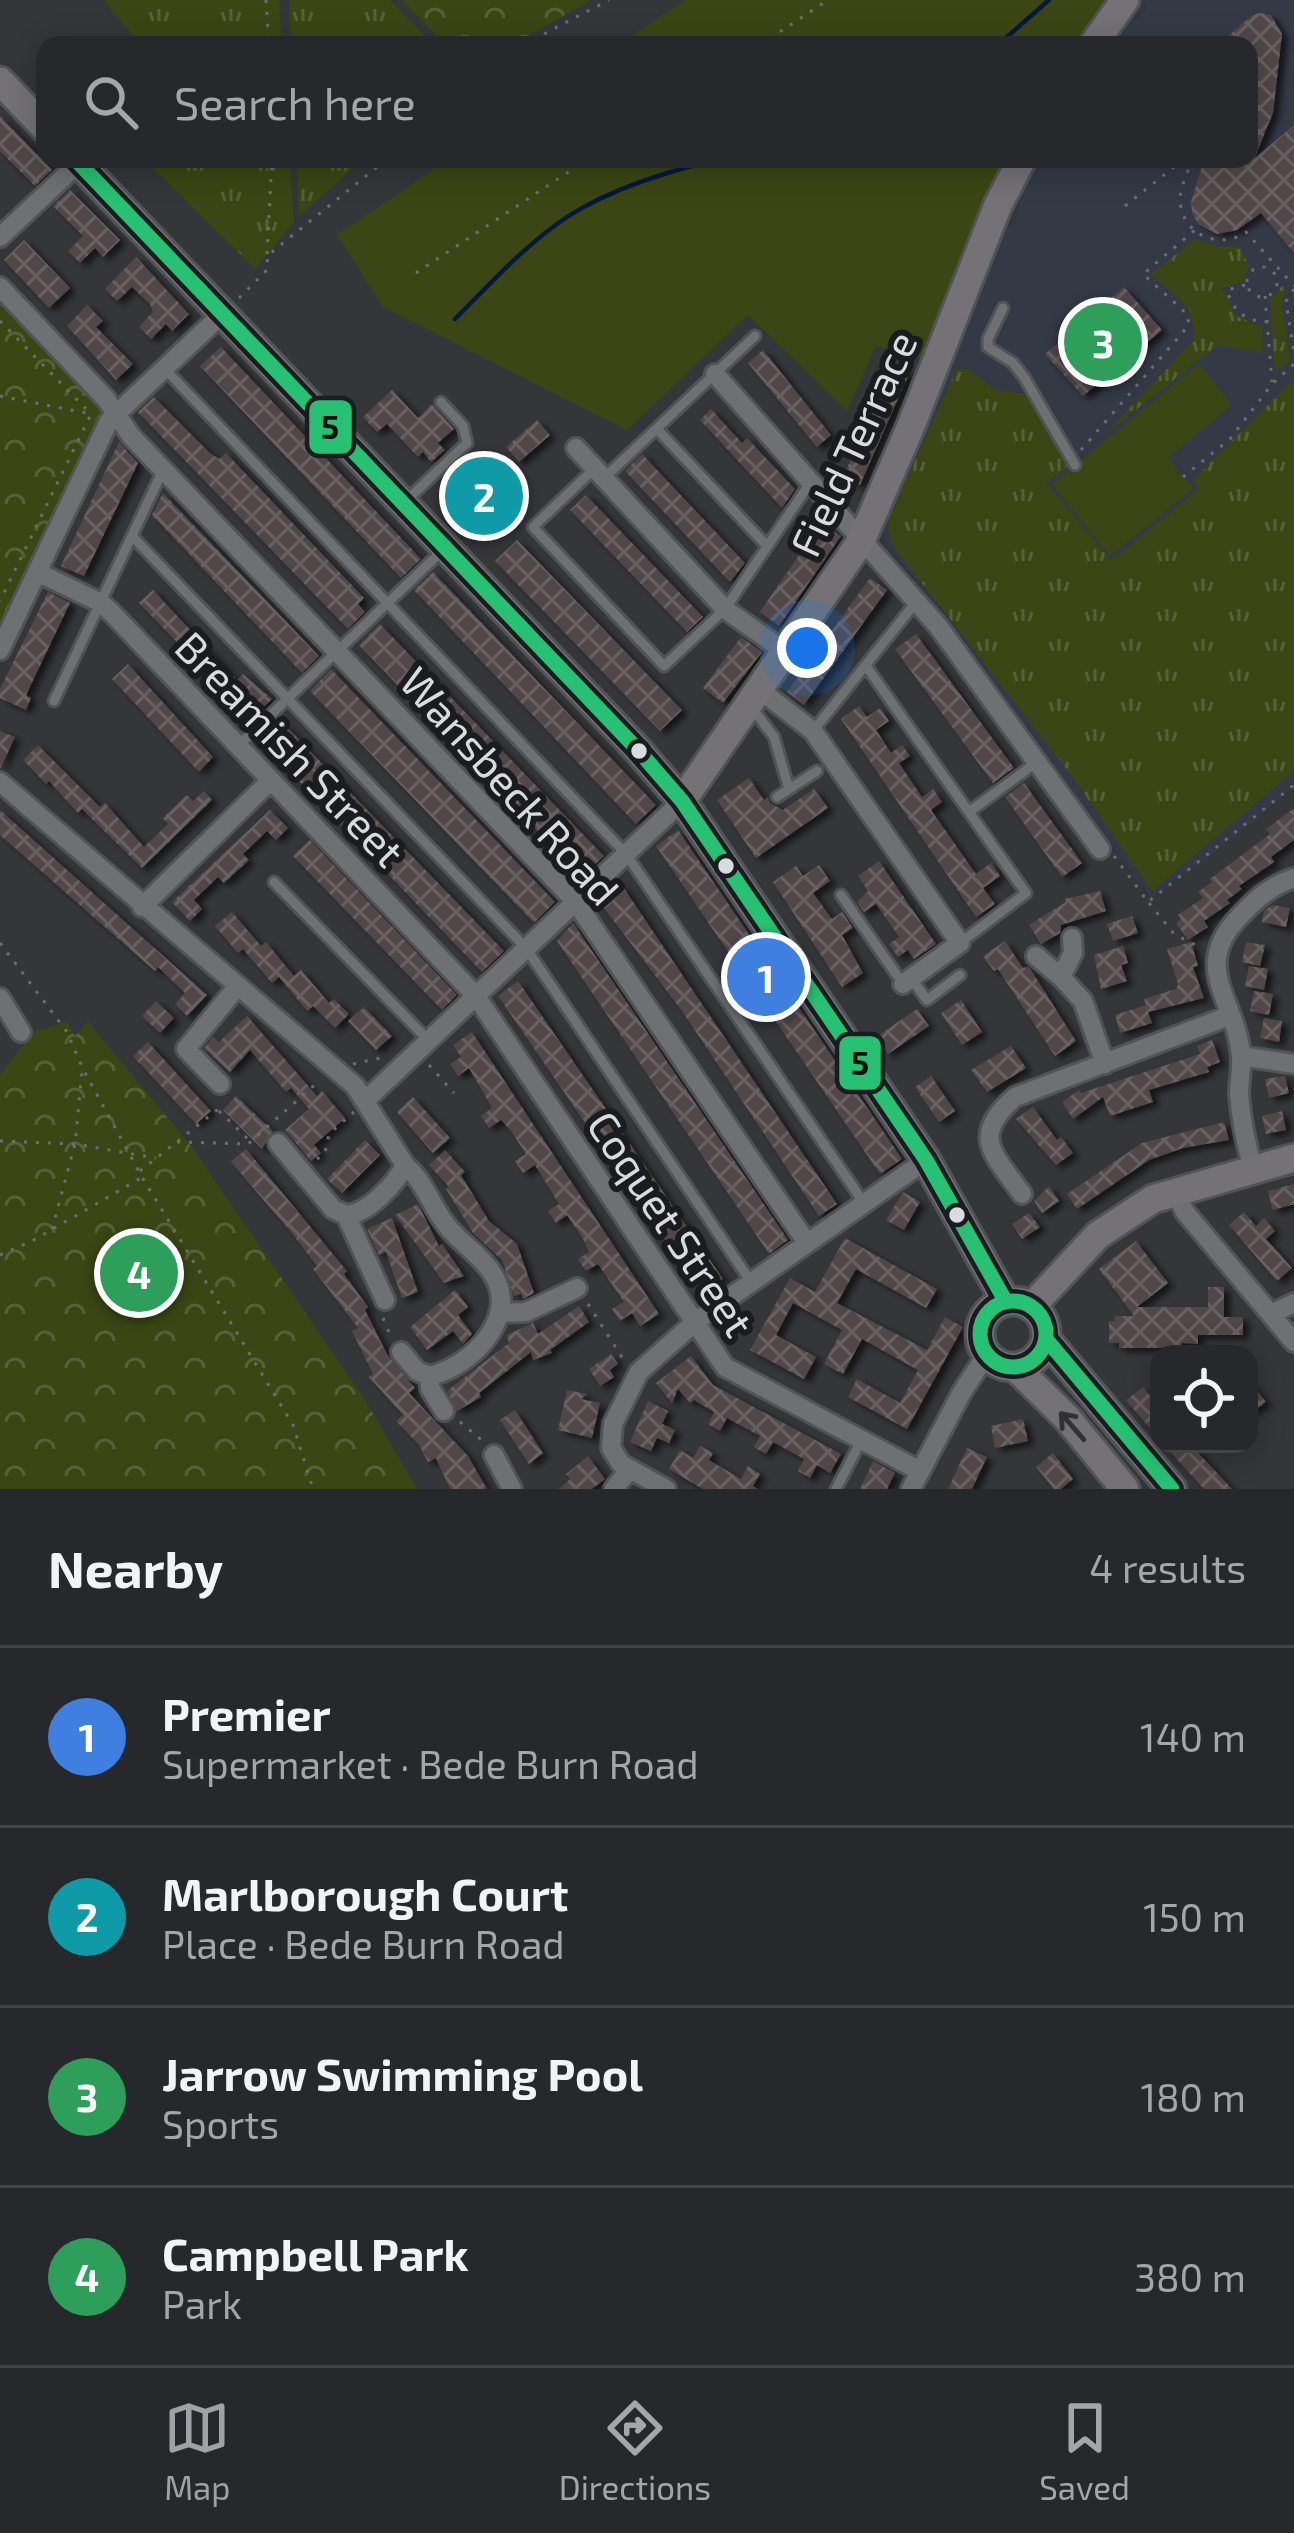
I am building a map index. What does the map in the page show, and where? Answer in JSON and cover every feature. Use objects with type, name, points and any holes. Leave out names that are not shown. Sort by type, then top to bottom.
[{"type":"main road","points":[[1099,36],[1125,0]]},
{"type":"main road","points":[[0,81],[36,119]]},
{"type":"main road","points":[[84,168],[682,801],[1019,1304],[1045,1323],[1046,1339],[1036,1358],[1016,1367],[1004,1366],[987,1354],[946,1196]]},
{"type":"main road","name":"Field Terrace","points":[[682,801],[861,541],[1017,168]]},
{"type":"main road","points":[[982,1323],[988,1314],[1019,1304],[1133,1210],[1174,1190],[1294,1158]]},
{"type":"main road","points":[[1046,1339],[1172,1489]]},
{"type":"main road","points":[[1016,1367],[1067,1418],[1125,1489]]},
{"type":"street","points":[[0,237],[70,168]]},
{"type":"street","name":"Wansbeck Road","points":[[0,287],[106,399],[131,436],[575,901],[807,1243]]},
{"type":"street","points":[[0,650],[115,413],[222,314]]},
{"type":"street","points":[[715,374],[916,602],[1104,848]]},
{"type":"street","points":[[576,448],[725,608],[787,653]]},
{"type":"street","name":"Breamish Street","points":[[37,572],[100,603],[476,996]]},
{"type":"street","points":[[754,697],[814,731],[960,943],[907,981]]},
{"type":"street","points":[[142,907],[271,780]]},
{"type":"street","points":[[0,782],[367,1099],[448,1228],[491,1271],[500,1292],[499,1313],[496,1326],[481,1345],[445,1371],[429,1376],[417,1372],[401,1352]]},
{"type":"street","points":[[367,1099],[682,801]]},
{"type":"street","points":[[1253,1169],[1243,1133],[1241,1056],[1216,974],[1217,952],[1249,907],[1294,878]]},
{"type":"street","points":[[1061,977],[1072,953],[1072,938]]},
{"type":"street","points":[[1036,956],[1083,1001],[1105,1064]]},
{"type":"street","points":[[220,1084],[186,1049],[237,986]]},
{"type":"street","name":"Coquet Street","points":[[476,996],[732,1372],[862,1440],[916,1480]]},
{"type":"street","points":[[0,998],[22,1032]]},
{"type":"street","points":[[1022,1194],[989,1147],[987,1136],[994,1118],[1015,1097],[1229,1016]]},
{"type":"street","points":[[1241,1056],[1294,1064]]},
{"type":"street","points":[[278,1143],[333,1208],[346,1215],[360,1213],[405,1165]]},
{"type":"street","points":[[666,1489],[614,1457],[610,1436],[635,1378],[694,1322],[926,1160]]},
{"type":"street","points":[[1174,1190],[1185,1212],[1294,1342]]},
{"type":"street","points":[[346,1215],[385,1300]]},
{"type":"street","points":[[499,1313],[526,1312],[578,1288]]},
{"type":"street","points":[[1270,1314],[1294,1303]]},
{"type":"street","points":[[916,1480],[987,1354]]},
{"type":"street","points":[[429,1376],[430,1388],[444,1411]]},
{"type":"street","points":[[494,1455],[512,1489]]},
{"type":"street","points":[[614,1489],[629,1470]]},
{"type":"lane","points":[[1003,308],[988,347],[1024,377],[1073,462]]},
{"type":"lane","points":[[754,336],[656,428],[533,526],[664,666],[725,608],[810,483]]},
{"type":"lane","points":[[164,368],[626,854],[865,1203]]},
{"type":"lane","points":[[403,504],[466,443],[463,426],[441,402]]},
{"type":"lane","points":[[656,428],[767,546]]},
{"type":"lane","points":[[54,701],[163,470]]},
{"type":"lane","points":[[133,536],[526,948],[751,1282]]},
{"type":"lane","points":[[239,746],[446,548]]},
{"type":"lane","points":[[814,731],[916,602]]},
{"type":"lane","points":[[866,666],[1025,893],[960,943]]},
{"type":"lane","points":[[754,697],[774,737],[789,789]]},
{"type":"lane","points":[[969,812],[1037,762]]},
{"type":"lane","points":[[777,797],[817,771]]},
{"type":"lane","points":[[274,881],[429,1040]]},
{"type":"lane","points":[[841,895],[927,1000],[961,975]]},
{"type":"lane","points":[[836,1489],[862,1440]]},
{"type":"path","points":[[266,0],[268,36]]},
{"type":"path","points":[[540,36],[609,0]]},
{"type":"path","points":[[774,36],[829,0]]},
{"type":"path","points":[[222,314],[268,269],[272,168]]},
{"type":"path","points":[[267,256],[375,168]]},
{"type":"path","points":[[416,273],[574,168]]},
{"type":"path","points":[[1125,206],[1173,168]]},
{"type":"path","points":[[1189,168],[1181,206],[1195,230],[1222,242],[1246,232],[1294,288],[1286,301],[1294,354]]},
{"type":"path","points":[[1073,462],[1189,325],[1187,314],[1143,274],[1195,230]]},
{"type":"path","points":[[1268,322],[1246,318],[1230,301],[1227,290],[1247,284],[1255,268],[1275,270]]},
{"type":"path","points":[[1247,284],[1256,295],[1265,296],[1276,286],[1275,270]]},
{"type":"path","points":[[1265,296],[1272,384]]},
{"type":"path","points":[[0,321],[91,414]]},
{"type":"path","points":[[1183,477],[1230,439],[1272,384],[1294,364]]},
{"type":"path","points":[[0,396],[91,414],[115,413]]},
{"type":"path","points":[[0,602],[91,414]]},
{"type":"path","points":[[1148,902],[1294,785]]},
{"type":"path","points":[[1104,848],[1174,934],[1190,945],[1217,952]]},
{"type":"path","points":[[0,943],[67,1032],[141,1174],[293,1425],[313,1489]]},
{"type":"path","points":[[177,1142],[250,1142],[334,1067]]},
{"type":"path","points":[[52,1229],[76,1144],[83,1070]]},
{"type":"path","points":[[0,1255],[141,1174],[218,1110],[220,1084]]},
{"type":"path","points":[[302,1172],[325,1154],[329,1134],[367,1099]]},
{"type":"path","points":[[218,1110],[250,1142]]},
{"type":"path","points":[[0,1141],[76,1144],[156,1158]]},
{"type":"path","points":[[578,1288],[635,1378]]},
{"type":"path","points":[[385,1300],[379,1310],[401,1352]]},
{"type":"path","points":[[444,1411],[479,1436],[494,1455]]},
{"type":"shaded area","points":[[1142,0],[1294,0],[1294,787],[1151,899],[948,618],[888,546],[881,524],[1001,228],[1013,225],[1021,207],[1016,198],[1029,168],[1258,168],[1258,36],[1113,36],[1129,14],[1137,20],[1148,6]]},
{"type":"green space","points":[[104,0],[279,0],[281,36],[133,36]]},
{"type":"green space","points":[[289,0],[390,0],[425,36],[291,36]]},
{"type":"green space","points":[[402,0],[591,0],[528,36],[436,36]]},
{"type":"green space","points":[[685,0],[1112,0],[1086,36],[631,36]]},
{"type":"green space","points":[[153,168],[290,168],[294,222],[255,269]]},
{"type":"green space","points":[[297,168],[354,168],[299,216]]},
{"type":"green space","points":[[436,168],[1001,168],[921,358],[876,346],[847,411],[748,315],[627,430],[383,307],[337,235]]},
{"type":"green space","points":[[1195,239],[1217,247],[1239,246],[1249,266],[1243,282],[1222,288],[1236,316],[1262,327],[1263,353],[1218,345],[1105,434],[1192,342],[1188,311],[1150,275]]},
{"type":"green space","points":[[1282,286],[1287,291],[1281,302],[1290,360],[1275,372],[1270,300]]},
{"type":"green space","points":[[0,294],[100,411],[0,625]]},
{"type":"green space","points":[[1199,364],[1232,405],[1168,458],[1193,489],[1110,556],[1052,484]]},
{"type":"green space","points":[[957,368],[969,370],[998,391],[1028,394],[1067,466],[1046,483],[1111,561],[1199,489],[1193,480],[1294,379],[1294,771],[1152,891],[1072,776],[894,547],[888,531],[890,516]]},
{"type":"green space","points":[[67,1022],[75,1036],[88,1022],[191,1146],[365,1400],[417,1489],[0,1489],[0,1074],[34,1032]]},
{"type":"building","points":[[1271,15],[1282,34],[1273,113],[1258,149],[1258,36],[1228,36],[1251,16]]},
{"type":"building","points":[[0,116],[36,153],[36,168],[52,170],[35,186],[0,151]]},
{"type":"building","points":[[1294,125],[1294,253],[1261,213],[1237,230],[1217,234],[1198,224],[1191,202],[1201,168],[1258,168],[1258,156]]},
{"type":"building","points":[[70,190],[120,240],[103,257],[95,248],[80,263],[68,251],[83,236],[53,206]]},
{"type":"building","points":[[24,240],[70,288],[49,308],[4,260]]},
{"type":"building","points":[[136,257],[189,314],[172,331],[166,324],[151,339],[139,327],[153,312],[150,304],[132,287],[117,301],[105,289]]},
{"type":"building","points":[[1124,287],[1162,330],[1083,396],[1045,354]]},
{"type":"building","points":[[87,305],[103,321],[96,327],[133,364],[116,380],[67,326]]},
{"type":"building","points":[[221,347],[421,559],[401,578],[200,366]]},
{"type":"building","points":[[763,350],[831,435],[817,447],[748,363]]},
{"type":"building","points":[[893,365],[909,374],[860,485],[843,477]]},
{"type":"building","points":[[392,390],[418,418],[432,404],[454,429],[438,443],[445,450],[431,462],[423,452],[418,457],[387,424],[377,432],[363,417]]},
{"type":"building","points":[[154,397],[211,454],[219,459],[226,453],[364,598],[358,604],[365,612],[348,629],[138,412]]},
{"type":"building","points":[[711,409],[742,443],[747,438],[795,489],[782,508],[700,420]]},
{"type":"building","points":[[537,420],[550,435],[519,462],[506,447]]},
{"type":"building","points":[[119,442],[138,463],[84,576],[61,566]]},
{"type":"building","points":[[642,454],[745,563],[730,582],[625,471]]},
{"type":"building","points":[[473,465],[515,508],[495,526],[454,484]]},
{"type":"building","points":[[163,493],[319,656],[302,673],[152,515]]},
{"type":"building","points":[[586,495],[703,617],[687,632],[570,510]]},
{"type":"building","points":[[821,523],[841,536],[779,626],[760,612]]},
{"type":"building","points":[[517,540],[682,710],[660,731],[495,561]]},
{"type":"building","points":[[433,572],[656,805],[636,824],[414,590]]},
{"type":"building","points":[[870,578],[887,590],[804,705],[787,692]]},
{"type":"building","points":[[153,590],[237,680],[243,674],[272,699],[251,719],[139,603]]},
{"type":"building","points":[[48,592],[70,603],[26,695],[31,698],[26,710],[0,698],[0,689]]},
{"type":"building","points":[[380,624],[604,856],[582,877],[359,645]]},
{"type":"building","points":[[916,634],[1014,768],[993,783],[895,649]]},
{"type":"building","points":[[741,637],[762,652],[723,703],[703,688]]},
{"type":"building","points":[[128,664],[213,757],[199,772],[112,679]]},
{"type":"building","points":[[331,669],[555,902],[534,923],[310,691]]},
{"type":"building","points":[[859,706],[867,717],[880,708],[889,721],[876,730],[891,753],[902,745],[910,756],[899,763],[922,797],[933,789],[942,802],[931,810],[976,874],[991,863],[1000,876],[983,888],[995,904],[976,917],[841,719]]},
{"type":"building","points":[[283,723],[504,951],[482,972],[262,743]]},
{"type":"building","points":[[0,731],[15,737],[0,769]]},
{"type":"building","points":[[38,745],[100,807],[105,803],[144,847],[168,824],[163,818],[187,795],[193,801],[204,791],[212,800],[142,868],[23,760]]},
{"type":"building","points":[[749,778],[764,800],[768,797],[783,810],[814,789],[828,808],[756,858],[717,800]]},
{"type":"building","points":[[1024,783],[1082,863],[1062,877],[1005,797]]},
{"type":"building","points":[[1294,808],[1294,840],[1271,857],[1274,862],[1239,886],[1242,889],[1227,900],[1230,903],[1204,921],[1208,927],[1188,940],[1176,923],[1181,919],[1178,915],[1203,898],[1198,892],[1210,879],[1270,834],[1266,829]]},
{"type":"building","points":[[0,810],[207,995],[187,1016],[175,1004],[185,993],[0,835]]},
{"type":"building","points":[[270,810],[288,828],[276,840],[267,831],[243,854],[249,860],[224,883],[218,877],[194,900],[202,909],[190,921],[172,902]]},
{"type":"building","points":[[678,830],[902,1159],[880,1174],[656,846]]},
{"type":"building","points":[[310,840],[457,995],[442,1010],[293,856]]},
{"type":"building","points":[[879,861],[936,944],[914,959],[908,950],[898,957],[889,944],[899,937],[876,904],[864,912],[857,902],[868,891],[858,876]]},
{"type":"building","points":[[819,865],[830,881],[813,893],[832,919],[842,912],[853,928],[842,935],[863,973],[842,987],[773,882],[796,866],[803,876]]},
{"type":"building","points":[[621,884],[837,1204],[819,1216],[682,1011],[598,900]]},
{"type":"building","points":[[1100,891],[1106,911],[1061,925],[1060,933],[1041,944],[1029,925],[1065,899]]},
{"type":"building","points":[[1272,905],[1290,908],[1286,927],[1262,922],[1264,911]]},
{"type":"building","points":[[232,912],[294,976],[301,970],[329,1003],[334,999],[349,1014],[335,1028],[313,1006],[307,1011],[279,977],[272,983],[215,926]]},
{"type":"building","points":[[1132,916],[1138,933],[1113,941],[1107,924]]},
{"type":"building","points":[[573,923],[788,1240],[769,1254],[557,941]]},
{"type":"building","points":[[1005,941],[1023,968],[1029,967],[1076,1041],[1055,1056],[998,969],[994,971],[983,956]]},
{"type":"building","points":[[1191,942],[1198,966],[1193,967],[1204,998],[1148,1012],[1152,1023],[1120,1033],[1115,1015],[1176,989],[1167,949]]},
{"type":"building","points":[[1246,942],[1265,945],[1260,966],[1242,962]]},
{"type":"building","points":[[1123,946],[1128,963],[1121,965],[1127,981],[1101,989],[1094,955]]},
{"type":"building","points":[[1249,966],[1268,969],[1264,990],[1245,986]]},
{"type":"building","points":[[518,981],[723,1279],[702,1293],[498,996]]},
{"type":"building","points":[[1254,991],[1273,994],[1269,1015],[1250,1011]]},
{"type":"building","points":[[961,1000],[982,1032],[962,1045],[941,1013]]},
{"type":"building","points":[[156,1001],[174,1018],[160,1033],[142,1016]]},
{"type":"building","points":[[364,1007],[392,1036],[376,1050],[348,1021]]},
{"type":"building","points":[[917,1009],[929,1026],[888,1054],[876,1037]]},
{"type":"building","points":[[247,1016],[317,1096],[322,1091],[345,1118],[314,1145],[321,1153],[311,1161],[285,1130],[309,1109],[291,1088],[286,1092],[250,1050],[230,1072],[204,1048],[213,1037],[219,1042]]},
{"type":"building","points":[[1264,1018],[1282,1021],[1279,1042],[1260,1038]]},
{"type":"building","points":[[472,1032],[659,1314],[640,1326],[632,1313],[620,1321],[612,1309],[624,1302],[598,1264],[586,1271],[578,1259],[589,1252],[567,1215],[556,1223],[548,1211],[559,1204],[535,1165],[523,1173],[515,1161],[526,1154],[501,1120],[489,1128],[481,1116],[492,1108],[469,1068],[458,1076],[450,1064],[461,1057],[453,1045]]},
{"type":"building","points":[[1212,1040],[1220,1062],[1207,1067],[1209,1072],[1149,1090],[1153,1102],[1110,1116],[1103,1097],[1073,1119],[1062,1102],[1079,1090],[1200,1054],[1197,1046]]},
{"type":"building","points":[[148,1042],[211,1111],[196,1124],[133,1056]]},
{"type":"building","points":[[1011,1046],[1026,1068],[987,1092],[971,1070]]},
{"type":"building","points":[[931,1076],[955,1111],[939,1122],[915,1087]]},
{"type":"building","points":[[1285,1076],[1289,1093],[1269,1098],[1265,1079]]},
{"type":"building","points":[[236,1096],[273,1131],[262,1149],[223,1110]]},
{"type":"building","points":[[413,1097],[450,1138],[433,1153],[397,1112]]},
{"type":"building","points":[[1033,1107],[1073,1153],[1056,1165],[1016,1119]]},
{"type":"building","points":[[1282,1111],[1286,1130],[1266,1134],[1262,1116]]},
{"type":"building","points":[[1224,1122],[1229,1140],[1149,1160],[1077,1209],[1067,1194],[1142,1143]]},
{"type":"building","points":[[365,1140],[380,1155],[342,1193],[327,1179]]},
{"type":"building","points":[[246,1149],[347,1271],[344,1274],[368,1307],[365,1310],[387,1354],[415,1388],[409,1393],[468,1456],[487,1489],[450,1489],[436,1458],[428,1462],[396,1421],[403,1415],[369,1377],[373,1374],[352,1331],[358,1328],[291,1232],[231,1162]]},
{"type":"building","points":[[445,1150],[465,1172],[461,1175],[489,1221],[517,1244],[534,1293],[523,1299],[521,1294],[514,1296],[502,1260],[473,1233],[449,1187],[429,1165]]},
{"type":"building","points":[[1294,1184],[1294,1204],[1273,1210],[1268,1191]]},
{"type":"building","points":[[1049,1186],[1059,1201],[1042,1213],[1034,1201]]},
{"type":"building","points":[[903,1192],[920,1202],[904,1230],[886,1220]]},
{"type":"building","points":[[418,1204],[439,1246],[464,1276],[444,1283],[395,1215]]},
{"type":"building","points":[[1244,1212],[1256,1226],[1264,1218],[1275,1231],[1266,1239],[1292,1268],[1277,1281],[1229,1225]]},
{"type":"building","points":[[1029,1213],[1040,1227],[1022,1239],[1012,1224]]},
{"type":"building","points":[[392,1218],[418,1292],[402,1298],[386,1252],[379,1255],[367,1229]]},
{"type":"building","points":[[845,1238],[937,1289],[926,1308],[856,1269],[837,1303],[927,1350],[945,1317],[963,1327],[907,1429],[848,1397],[857,1379],[900,1403],[918,1370],[862,1339],[843,1374],[824,1364],[842,1330],[793,1303],[776,1335],[816,1357],[804,1379],[750,1350],[790,1278],[815,1292]]},
{"type":"building","points":[[1136,1241],[1168,1283],[1137,1307],[1208,1307],[1208,1287],[1224,1287],[1224,1317],[1243,1317],[1243,1335],[1198,1335],[1198,1344],[1119,1348],[1119,1343],[1109,1343],[1109,1321],[1115,1321],[1115,1316],[1134,1316],[1099,1269]]},
{"type":"building","points":[[455,1290],[468,1307],[458,1315],[472,1334],[463,1344],[453,1331],[427,1350],[410,1327]]},
{"type":"building","points":[[579,1306],[589,1322],[552,1353],[533,1360],[531,1352],[479,1393],[481,1397],[457,1411],[447,1391],[509,1343],[507,1335],[533,1323],[538,1334]]},
{"type":"building","points":[[611,1354],[618,1364],[610,1370],[614,1377],[600,1386],[589,1369]]},
{"type":"building","points":[[691,1356],[713,1385],[841,1454],[830,1473],[817,1465],[810,1478],[798,1471],[804,1459],[773,1442],[766,1454],[754,1447],[760,1436],[727,1418],[720,1431],[708,1424],[714,1412],[694,1400],[690,1403],[678,1389],[672,1403],[656,1383]]},
{"type":"building","points":[[1143,1387],[1150,1396],[1150,1428],[1126,1400]]},
{"type":"building","points":[[567,1390],[588,1394],[581,1399],[600,1403],[592,1438],[558,1430]]},
{"type":"building","points":[[648,1401],[668,1411],[662,1424],[675,1430],[669,1443],[657,1438],[651,1451],[630,1442]]},
{"type":"building","points":[[515,1410],[543,1453],[529,1464],[500,1420]]},
{"type":"building","points":[[1023,1419],[1028,1441],[995,1448],[991,1426]]},
{"type":"building","points":[[700,1446],[713,1453],[709,1460],[741,1479],[748,1466],[760,1474],[753,1486],[758,1489],[703,1489],[669,1469],[680,1450],[693,1458]]},
{"type":"building","points":[[967,1448],[987,1457],[972,1489],[948,1489]]},
{"type":"building","points":[[1053,1453],[1073,1479],[1061,1489],[1054,1489],[1036,1467]]},
{"type":"building","points":[[1171,1453],[1198,1453],[1232,1489],[1204,1489]]},
{"type":"building","points":[[588,1456],[605,1479],[592,1489],[559,1489],[570,1479],[566,1474]]},
{"type":"building","points":[[873,1461],[895,1473],[887,1489],[860,1489]]},
{"type":"waterway","points":[[1008,36],[1049,0]]},
{"type":"waterway","points":[[455,319],[522,252],[567,217],[620,190],[685,168]]},
{"type":"transit line","name":"5","points":[[84,168],[682,801],[926,1160],[1006,1302]]},
{"type":"transit line","name":"5","points":[[1013,1301],[1036,1311],[1046,1334],[1036,1357],[1013,1367],[990,1357],[980,1334],[990,1311],[1013,1301]]},
{"type":"transit line","name":"5","points":[[1046,1339],[1172,1489]]},
{"type":"place","name":"Jarrow Swimming Pool","points":[[1103,342]]},
{"type":"place","name":"Marlborough Court","points":[[484,496]]},
{"type":"place","name":"Premier","points":[[766,977]]},
{"type":"place","name":"Campbell Park","points":[[139,1273]]}]
